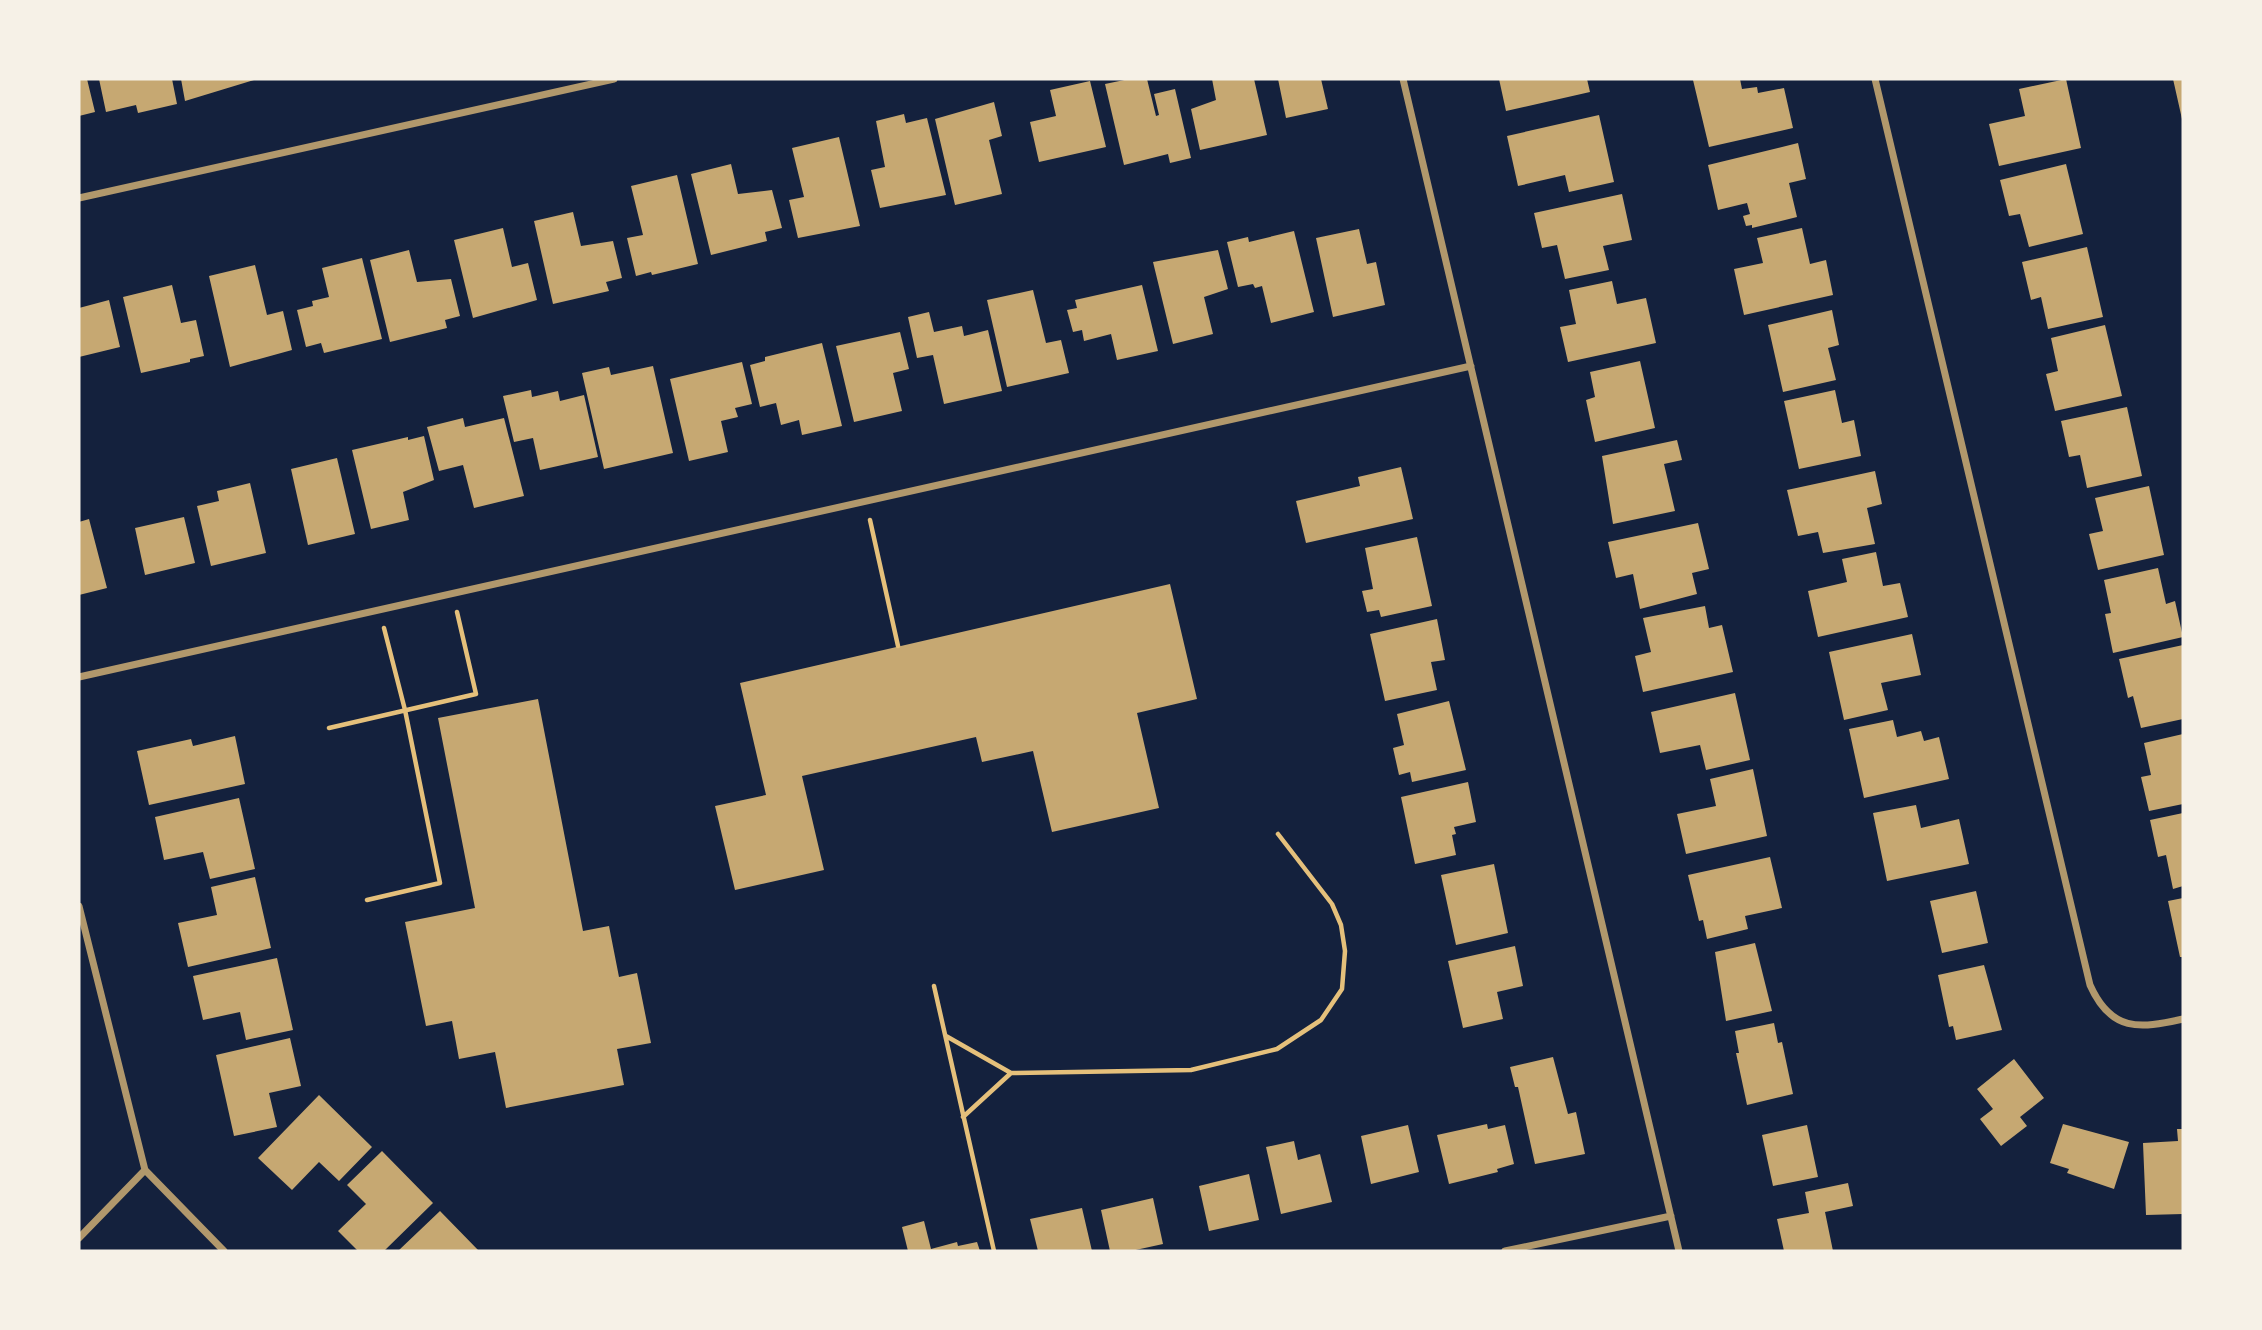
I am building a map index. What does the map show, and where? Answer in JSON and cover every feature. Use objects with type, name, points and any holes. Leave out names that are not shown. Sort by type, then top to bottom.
[{"type":"street","points":[[79,198],[614,79]]},
{"type":"street","points":[[1403,79],[1679,1251]]},
{"type":"street","points":[[1875,79],[2090,985],[2099,1004],[2112,1017],[2128,1024],[2150,1026],[2183,1019]]},
{"type":"street","points":[[79,677],[1471,366]]},
{"type":"street","points":[[79,906],[145,1170],[224,1251]]},
{"type":"street","points":[[79,1238],[145,1170]]},
{"type":"street","points":[[1505,1251],[1671,1216]]},
{"type":"path","points":[[865,502],[898,646]]},
{"type":"path","points":[[329,728],[476,694],[453,594]]},
{"type":"path","points":[[367,900],[440,883],[405,710],[380,610]]},
{"type":"path","points":[[946,1036],[1011,1073],[1191,1070],[1277,1049],[1321,1020],[1342,989],[1345,951],[1341,925],[1317,881],[1278,834]]},
{"type":"path","points":[[934,986],[994,1251]]},
{"type":"path","points":[[963,1117],[1011,1073]]},
{"type":"building","points":[[79,79],[87,79],[95,112],[79,116]]},
{"type":"building","points":[[99,79],[172,79],[177,104],[138,113],[136,105],[106,112]]},
{"type":"building","points":[[181,79],[254,79],[254,80],[185,101]]},
{"type":"building","points":[[1129,79],[1147,79],[1156,116],[1159,115],[1154,94],[1175,89],[1191,158],[1170,163],[1168,154],[1124,165],[1105,84]]},
{"type":"building","points":[[1212,79],[1254,79],[1267,135],[1200,150],[1191,109],[1216,100]]},
{"type":"building","points":[[1278,79],[1321,79],[1328,109],[1286,118]]},
{"type":"building","points":[[1499,79],[1587,79],[1590,92],[1506,111]]},
{"type":"building","points":[[1740,79],[1742,89],[1757,87],[1758,93],[1784,88],[1793,128],[1709,147],[1693,80]]},
{"type":"building","points":[[2066,79],[2081,148],[1999,166],[1989,124],[2025,116],[2019,89]]},
{"type":"building","points":[[2173,79],[2183,79],[2183,119],[2182,119]]},
{"type":"building","points":[[1090,81],[1106,147],[1039,162],[1030,122],[1056,116],[1050,90]]},
{"type":"building","points":[[994,102],[1002,136],[989,140],[1002,194],[955,205],[935,119]]},
{"type":"building","points":[[904,114],[906,123],[927,118],[946,195],[880,208],[871,170],[885,167],[876,121]]},
{"type":"building","points":[[1599,115],[1614,182],[1569,192],[1565,175],[1518,186],[1507,136]]},
{"type":"building","points":[[839,137],[860,226],[798,238],[789,200],[804,197],[792,148]]},
{"type":"building","points":[[1798,143],[1806,179],[1789,183],[1797,217],[1752,228],[1752,225],[1746,226],[1743,216],[1750,214],[1747,203],[1718,210],[1708,165]]},
{"type":"building","points":[[731,164],[738,194],[772,190],[782,228],[765,232],[767,241],[711,255],[691,174]]},
{"type":"building","points":[[2066,164],[2083,234],[2029,247],[2020,214],[2009,216],[2000,180]]},
{"type":"building","points":[[677,175],[698,264],[636,276],[627,238],[643,235],[631,186]]},
{"type":"building","points":[[1622,194],[1632,240],[1603,246],[1609,270],[1565,279],[1557,245],[1542,248],[1534,213]]},
{"type":"building","points":[[573,212],[581,246],[613,241],[622,278],[606,282],[609,291],[553,304],[534,221]]},
{"type":"building","points":[[503,228],[512,267],[528,263],[537,300],[473,318],[454,240]]},
{"type":"building","points":[[1802,228],[1810,264],[1826,260],[1833,295],[1744,315],[1734,269],[1763,263],[1757,238]]},
{"type":"building","points":[[1359,229],[1367,264],[1376,262],[1385,305],[1333,317],[1316,238]]},
{"type":"building","points":[[1294,231],[1314,312],[1271,323],[1262,286],[1255,288],[1253,284],[1238,287],[1227,242],[1248,237],[1249,242]]},
{"type":"building","points":[[2087,247],[2103,317],[2048,329],[2041,297],[2031,300],[2022,262]]},
{"type":"building","points":[[409,250],[417,282],[451,279],[460,316],[445,320],[447,328],[390,342],[370,260]]},
{"type":"building","points":[[1218,250],[1228,289],[1204,297],[1213,334],[1173,344],[1153,262]]},
{"type":"building","points":[[362,258],[382,339],[324,353],[321,343],[306,347],[297,310],[313,306],[312,301],[329,297],[322,268]]},
{"type":"building","points":[[255,265],[267,315],[283,311],[292,350],[230,367],[209,276]]},
{"type":"building","points":[[1612,281],[1617,304],[1646,298],[1656,343],[1568,362],[1560,327],[1576,324],[1569,290]]},
{"type":"building","points":[[172,285],[181,323],[196,320],[204,356],[190,359],[190,362],[141,373],[123,297]]},
{"type":"building","points":[[1142,285],[1158,351],[1117,360],[1111,334],[1084,341],[1082,330],[1073,332],[1067,310],[1077,308],[1075,300]]},
{"type":"building","points":[[1033,290],[1046,343],[1061,340],[1069,373],[1007,387],[987,300]]},
{"type":"building","points":[[109,300],[120,347],[79,357],[79,308]]},
{"type":"building","points":[[1832,310],[1839,345],[1828,348],[1836,380],[1783,392],[1768,325]]},
{"type":"building","points":[[929,312],[934,332],[962,326],[964,336],[988,330],[1002,391],[944,404],[933,355],[917,358],[908,317]]},
{"type":"building","points":[[2105,325],[2122,396],[2055,411],[2046,374],[2058,371],[2051,338]]},
{"type":"building","points":[[900,332],[909,369],[893,373],[902,411],[854,422],[836,346]]},
{"type":"building","points":[[822,343],[842,426],[802,435],[799,420],[781,425],[776,403],[760,407],[750,365],[765,361],[765,357]]},
{"type":"building","points":[[1640,361],[1655,428],[1595,442],[1586,400],[1595,397],[1590,372]]},
{"type":"building","points":[[742,362],[752,404],[735,408],[738,417],[721,421],[728,452],[689,461],[670,379]]},
{"type":"building","points":[[653,366],[673,453],[604,469],[582,373],[609,367],[611,375]]},
{"type":"building","points":[[531,390],[532,397],[558,391],[560,401],[584,395],[598,457],[540,470],[533,438],[514,442],[503,396]]},
{"type":"building","points":[[1835,390],[1842,423],[1854,420],[1861,456],[1799,469],[1784,401]]},
{"type":"building","points":[[2127,407],[2142,476],[2087,488],[2080,455],[2069,457],[2061,421]]},
{"type":"building","points":[[463,418],[465,427],[504,418],[524,496],[474,508],[463,465],[439,471],[427,427]]},
{"type":"building","points":[[424,436],[434,480],[403,492],[409,520],[371,529],[352,450]]},
{"type":"building","points":[[1677,440],[1682,460],[1664,464],[1675,511],[1613,524],[1602,456]]},
{"type":"building","points":[[337,458],[355,534],[308,545],[291,469]]},
{"type":"building","points":[[1401,467],[1413,519],[1306,543],[1296,501],[1360,486],[1358,477]]},
{"type":"building","points":[[1875,471],[1882,504],[1867,508],[1875,544],[1823,553],[1818,532],[1798,536],[1787,490]]},
{"type":"building","points":[[250,483],[266,553],[211,566],[197,506],[219,501],[217,491]]},
{"type":"building","points":[[2149,486],[2164,555],[2098,570],[2089,534],[2103,531],[2095,498]]},
{"type":"building","points":[[184,517],[195,563],[145,575],[135,528]]},
{"type":"building","points":[[89,519],[107,588],[79,595],[79,522]]},
{"type":"building","points":[[1698,523],[1709,569],[1692,573],[1697,594],[1640,609],[1633,574],[1616,578],[1608,542]]},
{"type":"building","points":[[1417,537],[1432,606],[1381,617],[1379,610],[1367,612],[1362,591],[1373,589],[1365,548]]},
{"type":"building","points":[[1876,552],[1883,586],[1900,583],[1908,617],[1818,637],[1808,591],[1847,582],[1842,559]]},
{"type":"building","points":[[2158,568],[2166,604],[2175,601],[2183,637],[2113,653],[2105,614],[2111,613],[2104,580]]},
{"type":"building","points":[[1170,584],[1197,699],[1137,713],[1159,808],[1052,832],[1033,751],[982,762],[976,737],[802,776],[824,870],[735,890],[715,806],[766,795],[740,683]]},
{"type":"building","points":[[1705,606],[1709,628],[1722,625],[1733,672],[1643,692],[1635,656],[1651,652],[1643,618]]},
{"type":"building","points":[[1437,619],[1445,660],[1431,662],[1437,690],[1385,701],[1370,634]]},
{"type":"building","points":[[1912,634],[1921,675],[1881,683],[1888,710],[1844,720],[1829,652]]},
{"type":"building","points":[[2183,645],[2183,719],[2141,728],[2133,696],[2128,698],[2119,659]]},
{"type":"building","points":[[1735,693],[1750,760],[1706,770],[1700,745],[1660,753],[1651,712]]},
{"type":"building","points":[[538,699],[583,931],[609,926],[619,977],[637,973],[651,1043],[617,1049],[624,1085],[506,1108],[495,1052],[459,1059],[452,1021],[426,1026],[405,922],[475,908],[438,718]]},
{"type":"building","points":[[1449,701],[1466,770],[1412,782],[1410,772],[1399,775],[1393,748],[1404,745],[1397,714]]},
{"type":"building","points":[[1893,720],[1897,737],[1921,731],[1924,741],[1939,737],[1949,779],[1864,798],[1849,729]]},
{"type":"building","points":[[2183,734],[2183,804],[2149,811],[2141,777],[2151,775],[2144,743]]},
{"type":"building","points":[[235,736],[245,784],[149,805],[137,751],[191,739],[193,746]]},
{"type":"building","points":[[1753,769],[1767,836],[1686,854],[1677,814],[1716,806],[1710,779]]},
{"type":"building","points":[[1468,782],[1476,822],[1454,827],[1456,834],[1452,835],[1456,855],[1415,864],[1401,797]]},
{"type":"building","points":[[239,798],[255,869],[210,879],[203,852],[164,860],[155,817]]},
{"type":"building","points":[[1916,805],[1921,828],[1959,819],[1969,864],[1887,881],[1873,813]]},
{"type":"building","points":[[2183,813],[2183,886],[2173,889],[2166,855],[2158,857],[2150,820]]},
{"type":"building","points":[[1770,857],[1782,908],[1745,916],[1748,929],[1707,939],[1703,920],[1699,921],[1688,875]]},
{"type":"building","points":[[1494,864],[1508,933],[1456,945],[1441,875]]},
{"type":"building","points":[[255,877],[271,948],[188,967],[178,923],[217,915],[211,887]]},
{"type":"building","points":[[1976,891],[1988,943],[1942,953],[1930,901]]},
{"type":"building","points":[[2183,898],[2183,957],[2180,957],[2168,901]]},
{"type":"building","points":[[1755,943],[1772,1011],[1726,1021],[1715,952]]},
{"type":"building","points":[[1515,946],[1523,986],[1497,992],[1503,1019],[1463,1028],[1448,961]]},
{"type":"building","points":[[277,958],[293,1030],[246,1040],[240,1012],[203,1020],[193,976]]},
{"type":"building","points":[[1984,965],[2002,1030],[1956,1040],[1953,1026],[1949,1027],[1938,975]]},
{"type":"building","points":[[1774,1023],[1778,1043],[1782,1042],[1793,1094],[1747,1105],[1736,1053],[1739,1053],[1735,1031]]},
{"type":"building","points":[[290,1038],[301,1086],[269,1093],[277,1127],[234,1136],[216,1055]]},
{"type":"building","points":[[1553,1057],[1568,1114],[1576,1112],[1585,1154],[1535,1164],[1518,1087],[1515,1087],[1510,1067]]},
{"type":"building","points":[[2014,1059],[2044,1098],[2020,1117],[2027,1126],[2001,1146],[1980,1119],[1993,1109],[1977,1089]]},
{"type":"building","points":[[319,1095],[372,1147],[339,1181],[319,1162],[292,1190],[258,1158]]},
{"type":"building","points":[[1487,1124],[1488,1129],[1505,1125],[1514,1164],[1497,1169],[1498,1172],[1449,1184],[1437,1135]]},
{"type":"building","points":[[2063,1124],[2129,1142],[2114,1189],[2067,1173],[2069,1169],[2050,1163]]},
{"type":"building","points":[[1408,1125],[1419,1172],[1371,1184],[1361,1136]]},
{"type":"building","points":[[1807,1125],[1818,1177],[1773,1186],[1762,1135]]},
{"type":"building","points":[[2177,1129],[2183,1129],[2183,1214],[2146,1215],[2143,1143],[2178,1141]]},
{"type":"building","points":[[1294,1141],[1298,1160],[1320,1154],[1332,1202],[1281,1214],[1266,1147]]},
{"type":"building","points":[[382,1151],[433,1203],[384,1251],[358,1251],[338,1231],[366,1204],[347,1185]]},
{"type":"building","points":[[1249,1174],[1259,1220],[1209,1231],[1199,1186]]},
{"type":"building","points":[[1848,1183],[1853,1206],[1825,1212],[1833,1251],[1784,1251],[1777,1219],[1809,1213],[1805,1192]]},
{"type":"building","points":[[1153,1198],[1163,1244],[1131,1251],[1110,1251],[1101,1210]]},
{"type":"building","points":[[1082,1208],[1092,1251],[1038,1251],[1030,1219]]},
{"type":"building","points":[[440,1211],[479,1251],[398,1251]]},
{"type":"building","points":[[924,1221],[931,1249],[957,1242],[958,1246],[977,1242],[980,1251],[908,1251],[902,1227]]}]
